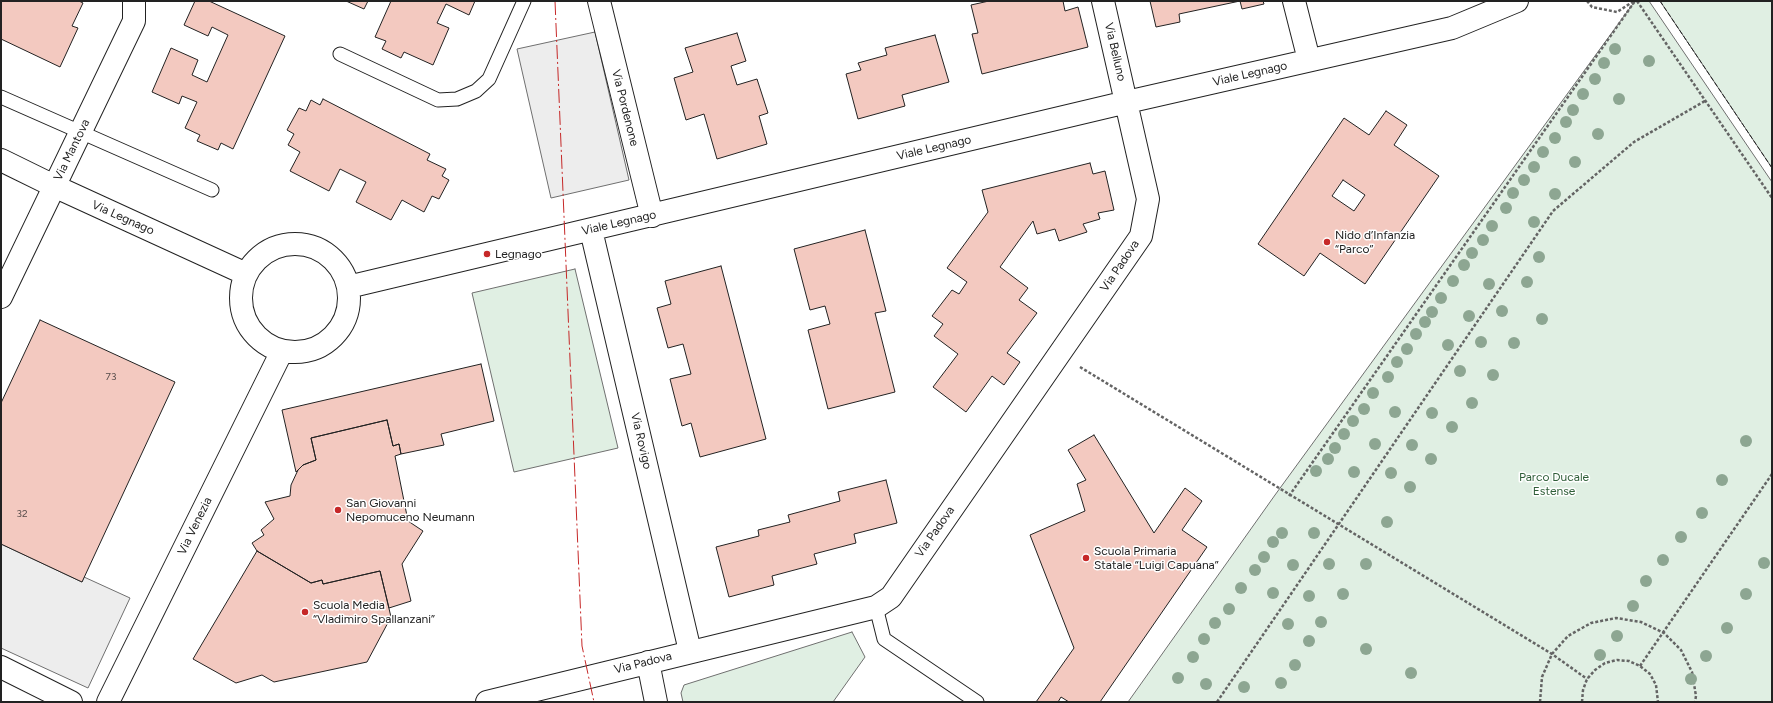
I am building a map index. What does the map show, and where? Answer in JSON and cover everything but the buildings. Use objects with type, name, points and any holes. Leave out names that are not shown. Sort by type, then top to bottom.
[{"type":"street","name":"Via Mantova","points":[[1,297],[134,21],[134,1]]},
{"type":"street","name":"Via Pordenone","points":[[599,1],[652,216]]},
{"type":"street","name":"Via Belluno","points":[[1103,1],[1127,102]]},
{"type":"street","points":[[1294,1],[1309,60]]},
{"type":"street","name":"Viale Legnago","points":[[348,287],[1127,102],[1452,28],[1517,1]]},
{"type":"street","name":"Via Padova","points":[[487,702],[690,651],[876,607],[891,596],[1060,354],[1140,236],[1148,199],[1127,102]]},
{"type":"street","name":"Via Legnago","points":[[1,160],[54,186],[246,274]]},
{"type":"street","name":"Via Rovigo","points":[[591,230],[690,651]]},
{"type":"street","points":[[290,244],[306,245],[323,251],[335,261],[343,272],[348,287],[348,310],[345,320],[333,337],[324,344],[305,351],[282,351],[272,347],[258,338],[243,315],[240,296],[246,274],[252,265],[264,253],[290,244]]},
{"type":"street","name":"Via Venezia","points":[[108,702],[282,351]]},
{"type":"street","points":[[648,662],[656,702]]},
{"type":"street","points":[[1,668],[71,702]]},
{"type":"lane","points":[[340,54],[438,100],[457,99],[476,91],[489,80],[524,1]]},
{"type":"lane","points":[[1,97],[212,190]]},
{"type":"lane","points":[[876,607],[884,639],[977,702]]},
{"type":"path","points":[[1587,1],[1592,7],[1617,12],[1635,1]]},
{"type":"path","points":[[1635,1],[1772,198]]},
{"type":"path","points":[[1289,496],[1635,1]]},
{"type":"path","points":[[1217,702],[1553,211],[1634,142],[1705,101]]},
{"type":"path","points":[[1060,354],[1338,526],[1552,654],[1587,679]]},
{"type":"path","points":[[1640,666],[1772,474]]},
{"type":"path","points":[[1540,702],[1542,677],[1552,654],[1568,636],[1591,623],[1616,618],[1641,622],[1664,633],[1681,650],[1692,672],[1696,702]]},
{"type":"path","points":[[1582,702],[1583,690],[1587,679],[1595,670],[1605,663],[1617,660],[1629,661],[1640,666],[1650,674],[1656,685],[1658,702]]},
{"type":"green space","name":"Parco Ducale Estense","points":[[1635,1],[1649,1],[1772,182],[1772,702],[1128,702],[1275,495]]},
{"type":"green space","points":[[1660,1],[1772,1],[1772,168]]},
{"type":"green space","points":[[575,269],[618,448],[514,472],[472,293]]},
{"type":"green space","points":[[852,632],[865,657],[833,702],[683,702],[681,693],[684,685]]},
{"type":"shaded area","points":[[595,32],[629,180],[551,198],[517,49]]},
{"type":"shaded area","points":[[1,544],[82,582],[84,577],[130,598],[88,688],[1,648]]},
{"type":"fence","points":[[1660,1],[1772,168]]},
{"type":"power","points":[[555,1],[582,646],[594,702]]},
{"type":"place","name":"Nido d’Infanzia “Parco”","points":[[1327,242]]},
{"type":"place","name":"Legnago","points":[[487,254]]},
{"type":"place","name":"San Giovanni Nepomuceno Neumann","points":[[338,510]]},
{"type":"place","name":"Scuola Primaria Statale “Luigi Capuana”","points":[[1086,558]]},
{"type":"place","name":"Scuola Media “Vladimiro Spallanzani”","points":[[305,612]]}]
